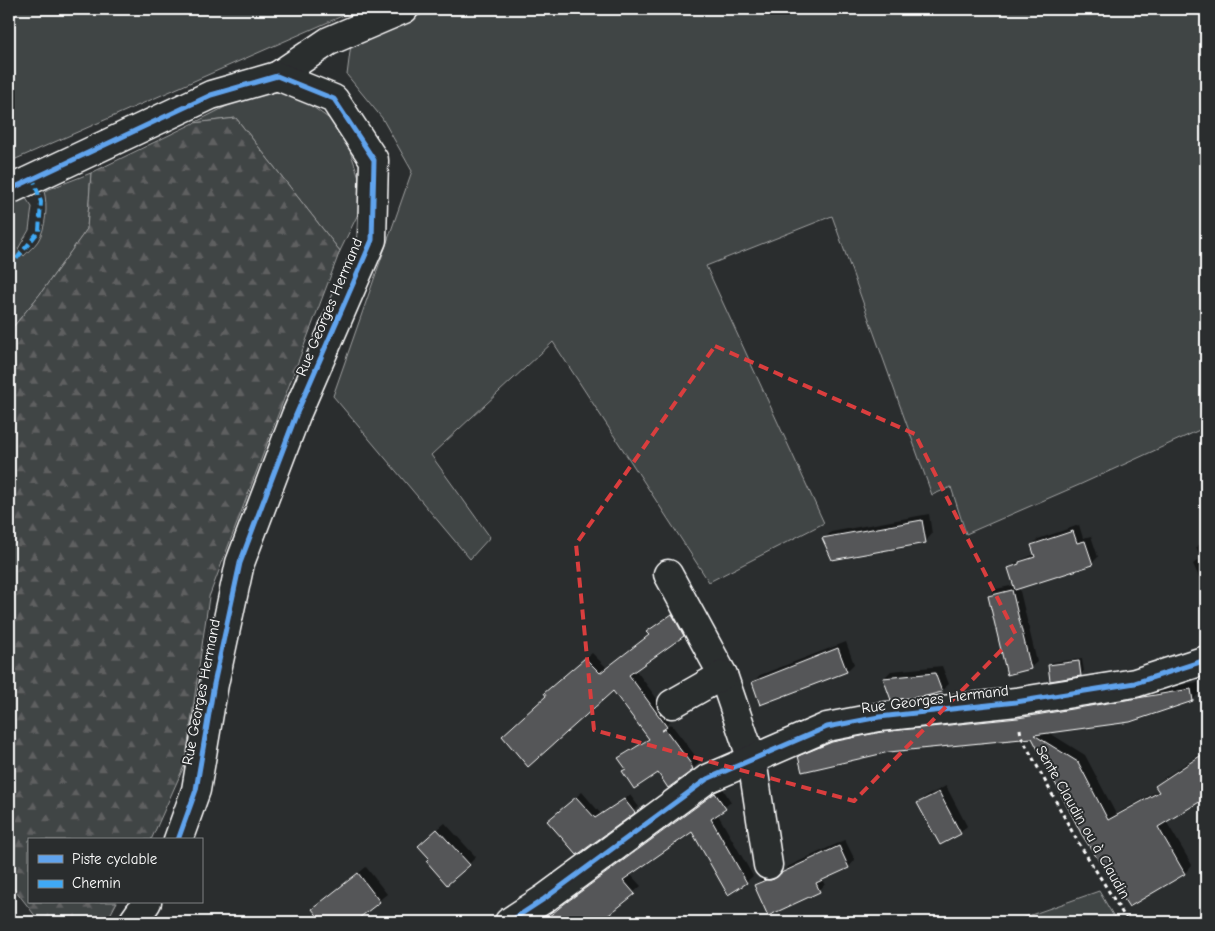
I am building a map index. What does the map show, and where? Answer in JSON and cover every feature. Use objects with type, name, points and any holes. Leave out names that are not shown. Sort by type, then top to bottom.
[{"type":"street","points":[[9,190],[211,95],[277,76],[330,41],[404,9]]},
{"type":"street","name":"Rue Georges Hermand","points":[[179,838],[196,790],[214,684],[240,563],[296,414],[372,240],[374,160],[334,99],[277,76]]},
{"type":"street","points":[[668,574],[723,675],[752,760],[768,865]]},
{"type":"street","name":"Rue Georges Hermand","points":[[509,922],[544,899],[707,779],[827,727],[879,717],[1016,702],[1135,683],[1206,660]]},
{"type":"street","points":[[672,704],[723,675]]},
{"type":"street","points":[[133,922],[146,904]]},
{"type":"highlighted area","points":[[715,346],[915,434],[1016,635],[854,801],[594,730],[576,544]]},
{"type":"green space","points":[[9,9],[358,9],[9,162]]},
{"type":"green space","points":[[435,9],[1128,9],[1130,11],[1134,9],[1206,9],[1206,427],[966,534],[951,487],[932,495],[832,216],[706,266],[824,523],[709,582],[553,342],[431,455],[490,537],[470,559],[333,396],[412,171],[382,118],[347,75],[351,44]]},
{"type":"green space","points":[[281,92],[306,102],[331,120],[348,145],[362,186],[359,212],[340,251],[236,118],[194,123],[250,94]]},
{"type":"green space","points":[[236,118],[340,251],[209,597],[185,764],[152,838],[28,838],[28,904],[116,904],[110,915],[101,922],[40,922],[9,882],[9,332],[40,294],[87,229],[91,173],[194,123]]},
{"type":"green space","points":[[91,173],[87,229],[40,294],[9,332],[9,204],[25,197],[32,207],[29,230],[18,249],[24,256],[38,241],[43,230],[46,210],[44,191]]},
{"type":"green space","points":[[1099,891],[1117,922],[1011,922]]},
{"type":"building","points":[[922,520],[926,543],[832,560],[822,538]]},
{"type":"building","points":[[1073,531],[1077,543],[1085,541],[1093,565],[1015,590],[1008,568],[1035,557],[1031,545]]},
{"type":"building","points":[[1012,590],[1031,669],[1007,675],[988,596]]},
{"type":"building","points":[[672,614],[684,636],[629,675],[667,727],[661,731],[665,729],[691,764],[693,770],[668,788],[658,773],[634,789],[622,771],[626,769],[618,758],[649,739],[613,691],[528,767],[502,736],[546,696],[544,693],[585,658],[600,673],[649,635],[646,632]]},
{"type":"building","points":[[838,648],[847,672],[760,705],[752,682]]},
{"type":"building","points":[[1079,661],[1081,676],[1050,681],[1048,665]]},
{"type":"building","points":[[935,673],[942,692],[891,700],[883,678]]},
{"type":"building","points":[[1191,689],[1193,701],[1130,722],[1034,735],[1078,762],[1108,820],[1159,792],[1155,786],[1206,752],[1206,798],[1158,827],[1185,874],[1129,907],[1082,835],[1032,738],[889,752],[802,772],[798,756],[832,742],[881,732],[1018,718]]},
{"type":"building","points":[[939,792],[961,834],[940,845],[917,803]]},
{"type":"building","points":[[715,793],[726,809],[711,819],[747,883],[728,895],[692,832],[623,880],[635,894],[600,922],[542,922],[564,904]]},
{"type":"building","points":[[576,797],[595,818],[624,799],[635,813],[577,855],[547,821]]},
{"type":"building","points":[[437,829],[470,865],[447,885],[426,861],[429,858],[418,846]]},
{"type":"building","points":[[839,846],[849,868],[816,883],[820,892],[768,916],[754,885],[771,880],[781,873]]},
{"type":"building","points":[[358,873],[380,902],[354,922],[322,922],[312,909]]},
{"type":"marked path","points":[[9,268],[39,231],[41,202],[33,178]]},
{"type":"cycle path","points":[[9,190],[211,95],[277,76],[334,99],[374,160],[372,240],[296,415],[240,563],[214,684],[196,790],[179,838]]},
{"type":"cycle path","points":[[509,922],[544,899],[707,779],[827,727],[879,717],[1016,702],[1135,683],[1206,660]]}]
